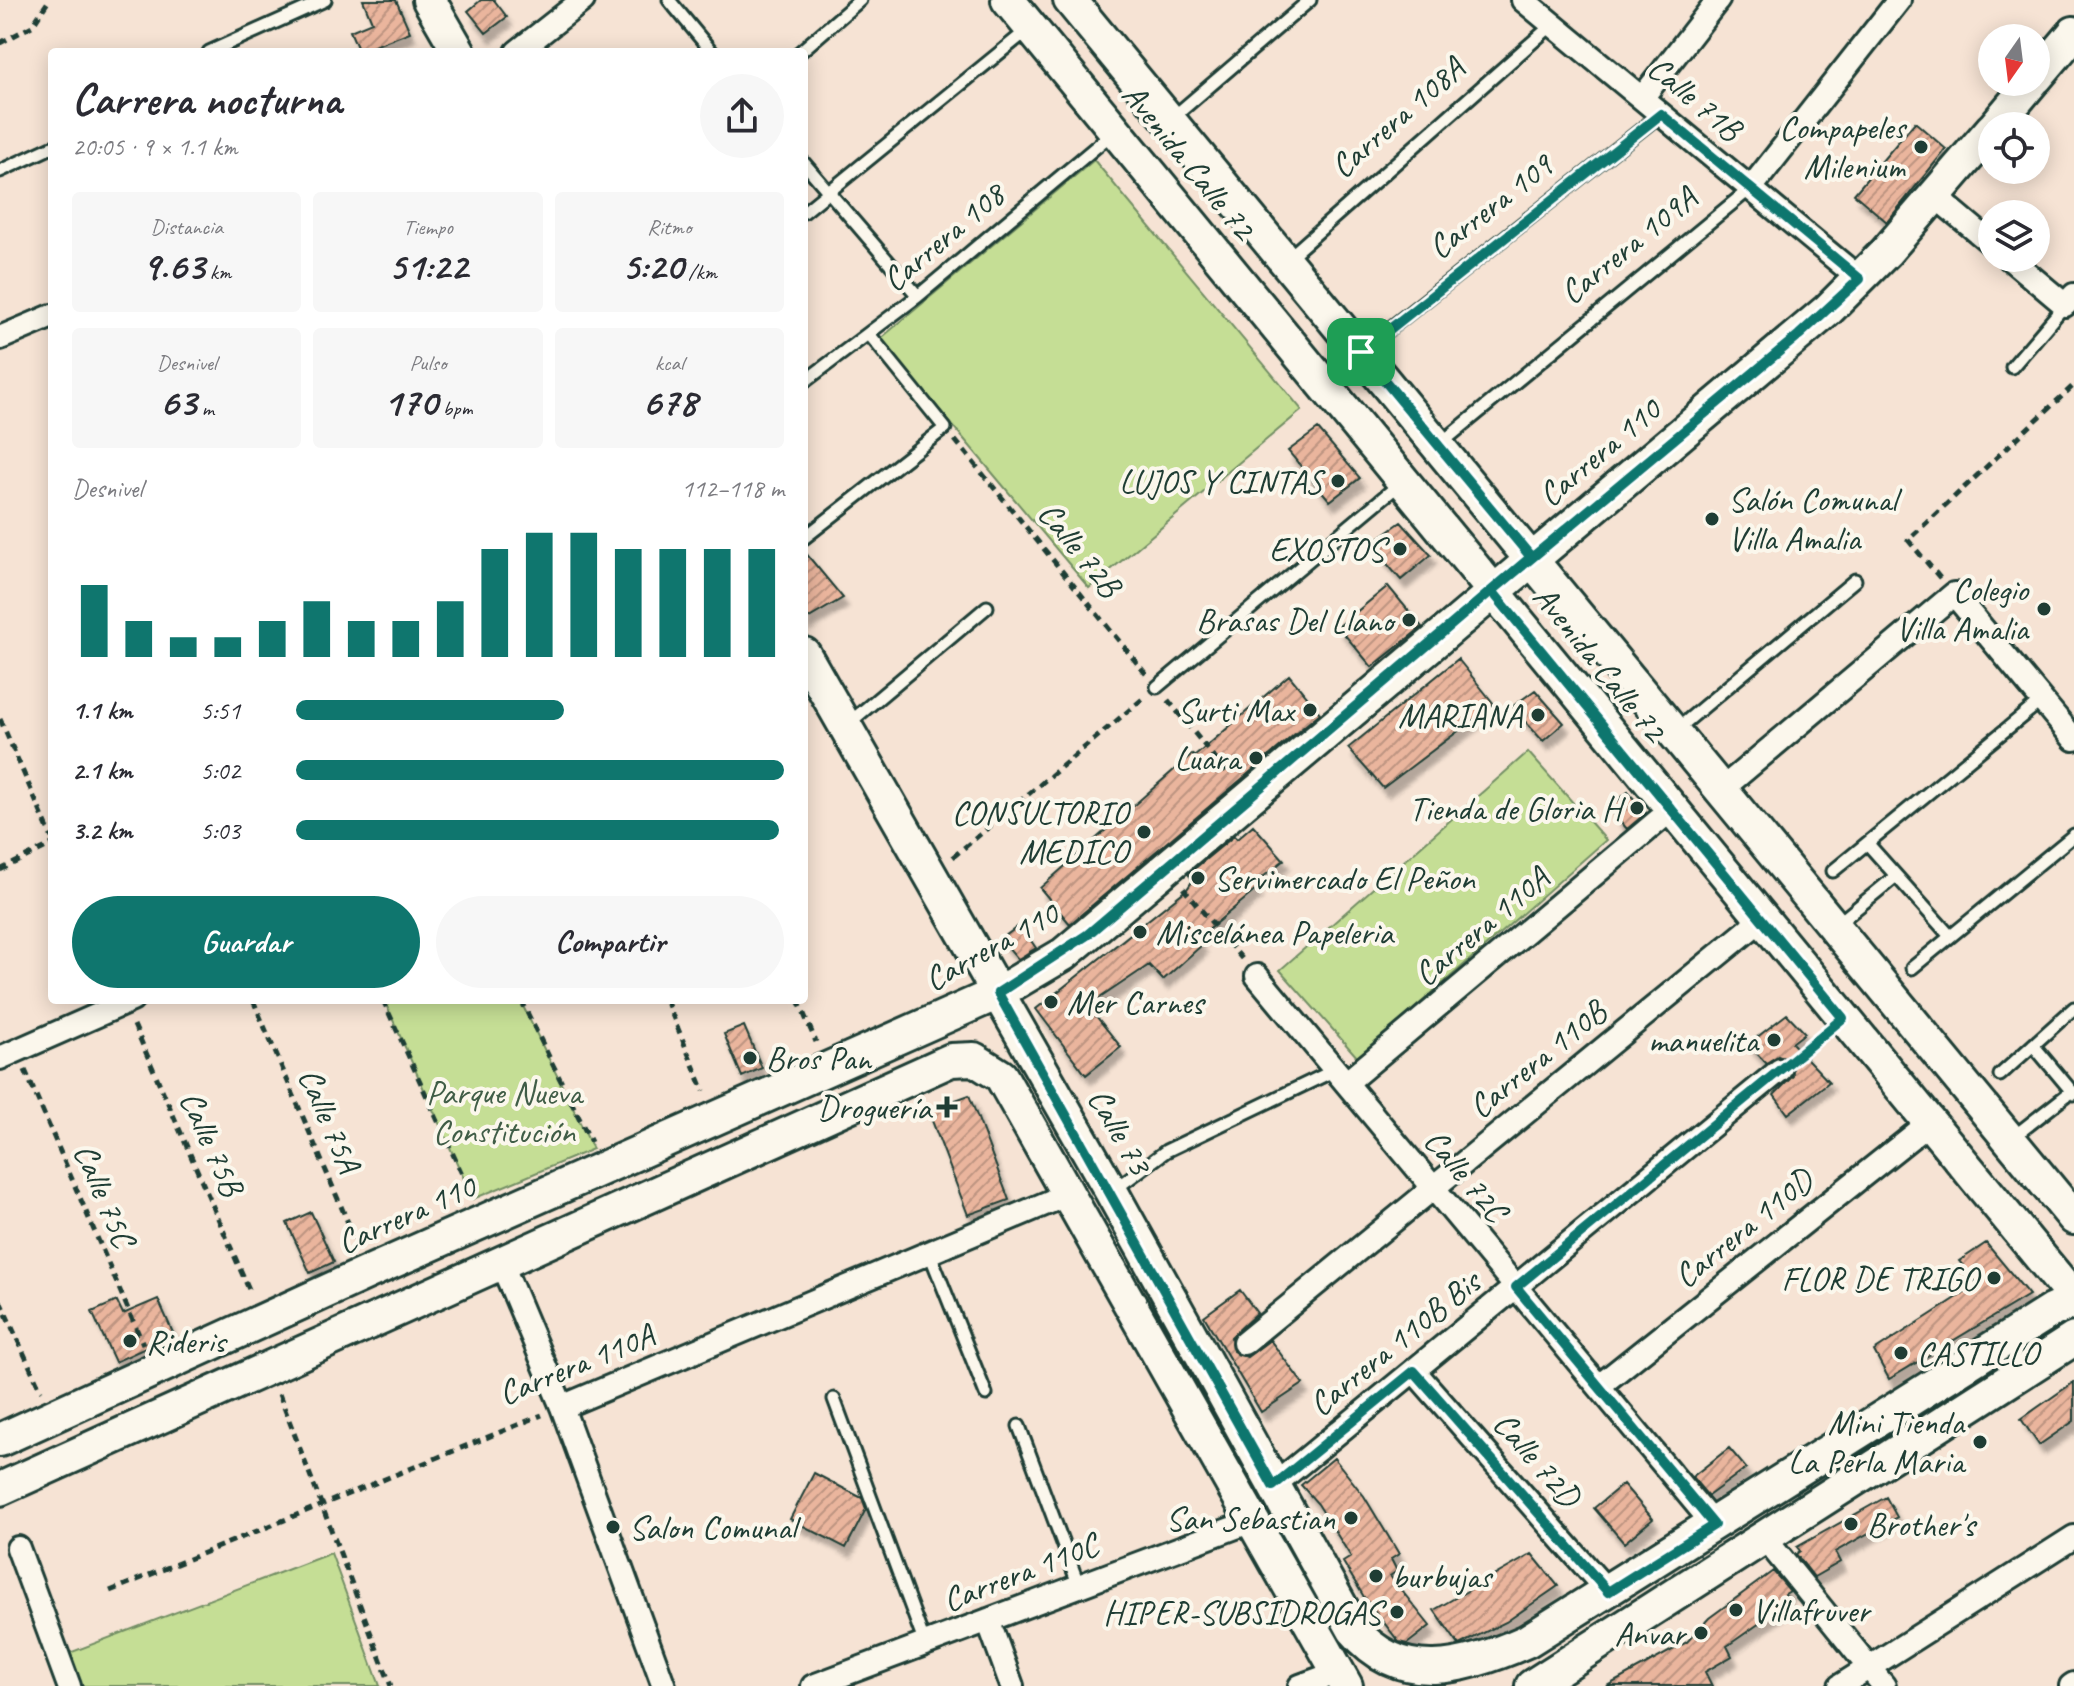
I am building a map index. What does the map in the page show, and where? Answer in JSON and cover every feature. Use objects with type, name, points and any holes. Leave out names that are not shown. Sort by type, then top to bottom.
[{"type":"main road","points":[[429,0],[457,48]]},
{"type":"main road","name":"Avenida Calle 72","points":[[1008,0],[2074,1300]]},
{"type":"main road","name":"Avenida Calle 72","points":[[1070,0],[2074,1218]]},
{"type":"main road","name":"Carrera 110","points":[[2050,61],[2074,33]]},
{"type":"main road","name":"Carrera 110","points":[[2007,112],[2020,96]]},
{"type":"main road","name":"Carrera 110","points":[[0,1440],[355,1278],[998,993],[1064,954],[1531,557],[1799,335],[1860,279],[1978,146]]},
{"type":"main road","name":"Calle 73","points":[[808,661],[1111,1191],[1366,1648],[1384,1664],[1401,1672],[1419,1673],[1463,1666],[1527,1641]]},
{"type":"main road","points":[[0,1489],[951,1060],[974,1059],[1001,1076],[1342,1679]]},
{"type":"main road","points":[[2074,1300],[2051,1311],[1527,1641],[1541,1684],[1763,1536],[2074,1339]]},
{"type":"street","points":[[522,48],[583,0]]},
{"type":"street","points":[[1642,98],[1718,0]]},
{"type":"street","name":"Carrera 109A","points":[[1751,188],[1899,0]]},
{"type":"street","name":"Calle 71B","points":[[1530,2],[1860,279]]},
{"type":"street","points":[[1935,196],[1978,232]]},
{"type":"street","points":[[2029,272],[2070,300]]},
{"type":"street","points":[[0,338],[48,318]]},
{"type":"street","points":[[1722,789],[1954,594],[2074,739]]},
{"type":"street","name":"Carrera 110A","points":[[1341,1077],[1659,820]]},
{"type":"street","name":"Carrera 110B","points":[[1244,1343],[1762,919]]},
{"type":"street","name":"Calle 72C","points":[[1257,976],[1714,1525]]},
{"type":"street","points":[[8,1055],[123,1004]]},
{"type":"street","name":"Carrera 110B Bis","points":[[1273,1486],[1780,1070]]},
{"type":"street","name":"Carrera 110D","points":[[1599,1386],[1929,1123]]},
{"type":"street","name":"Carrera 110A","points":[[562,1407],[1066,1195]]},
{"type":"street","points":[[501,1262],[562,1407],[664,1686]]},
{"type":"street","name":"Calle 72D","points":[[1414,1371],[1608,1592]]},
{"type":"street","name":"Carrera 110C","points":[[813,1686],[863,1677],[925,1644],[1252,1521]]},
{"type":"street","points":[[1763,1536],[1884,1686]]},
{"type":"street","points":[[1840,1686],[2074,1537]]},
{"type":"street","points":[[18,1548],[69,1686]]},
{"type":"street","points":[[988,1620],[1012,1686]]},
{"type":"street","points":[[1300,1686],[1342,1679]]},
{"type":"lane","points":[[218,48],[325,0]]},
{"type":"lane","points":[[669,0],[709,48]]},
{"type":"lane","points":[[805,48],[860,0]]},
{"type":"lane","points":[[1170,120],[1310,0]]},
{"type":"lane","name":"Carrera 108A","points":[[1285,261],[1553,24]]},
{"type":"lane","points":[[808,208],[1030,27]]},
{"type":"lane","name":"Carrera 109","points":[[1361,352],[1661,114]]},
{"type":"lane","name":"Carrera 108","points":[[808,379],[918,296],[1115,131]]},
{"type":"lane","points":[[0,171],[48,149]]},
{"type":"lane","points":[[808,168],[918,296]]},
{"type":"lane","name":"Carrera 109A","points":[[1439,445],[1751,188]]},
{"type":"lane","points":[[2012,367],[2070,300]]},
{"type":"lane","points":[[808,535],[945,428],[869,334]]},
{"type":"lane","points":[[1157,687],[1402,482]]},
{"type":"lane","points":[[1674,731],[1855,580]]},
{"type":"lane","points":[[845,726],[987,607]]},
{"type":"lane","points":[[1833,871],[2042,700]]},
{"type":"lane","points":[[1912,968],[2074,835]]},
{"type":"lane","points":[[1867,843],[1950,936]]},
{"type":"lane","points":[[1835,926],[1896,876]]},
{"type":"lane","points":[[2000,1075],[2074,1008]]},
{"type":"lane","points":[[2010,1140],[2073,1093],[2033,1045]]},
{"type":"lane","points":[[1111,1191],[1166,1151],[1341,1077]]},
{"type":"lane","points":[[930,1254],[986,1394]]},
{"type":"lane","points":[[834,1399],[925,1644]]},
{"type":"lane","points":[[1019,1426],[1079,1586]]},
{"type":"path","points":[[0,43],[32,26],[49,0]]},
{"type":"path","points":[[1954,594],[1908,540],[2074,385]]},
{"type":"path","name":"Calle 72B","points":[[945,428],[1247,799]]},
{"type":"path","points":[[931,875],[1157,687]]},
{"type":"path","points":[[0,719],[3,736],[48,832]]},
{"type":"path","points":[[0,870],[48,843]]},
{"type":"path","points":[[1167,868],[1257,976]]},
{"type":"path","name":"Calle 75B","points":[[129,1004],[257,1306]]},
{"type":"path","name":"Calle 75A","points":[[255,1004],[363,1259]]},
{"type":"path","points":[[385,1004],[473,1199]]},
{"type":"path","points":[[523,1004],[592,1143]]},
{"type":"path","points":[[668,1004],[709,1103]]},
{"type":"path","points":[[800,1004],[821,1054]]},
{"type":"path","points":[[1780,1070],[1843,1018]]},
{"type":"path","name":"Calle 75C","points":[[8,1055],[149,1358]]},
{"type":"path","points":[[0,1301],[45,1398]]},
{"type":"path","points":[[274,1381],[391,1686]]},
{"type":"path","name":"Carrera 110A","points":[[110,1591],[562,1407]]},
{"type":"green space","points":[[1094,160],[1302,410],[1089,588],[880,339]]},
{"type":"green space","points":[[1528,752],[1606,840],[1358,1058],[1280,970]]},
{"type":"green space","name":"Parque Nueva Constitución","points":[[386,1004],[522,1004],[593,1149],[473,1199]]},
{"type":"green space","points":[[331,1553],[380,1686],[74,1686],[64,1655]]},
{"type":"building","points":[[363,0],[396,0],[410,32],[369,48],[357,48],[350,31],[372,22]]},
{"type":"building","points":[[481,0],[494,0],[507,17],[486,33],[468,11]]},
{"type":"building","points":[[1915,122],[1946,149],[1887,222],[1854,194]]},
{"type":"building","points":[[1318,429],[1360,478],[1330,501],[1288,451]]},
{"type":"building","name":"EXOSTOS","points":[[1401,522],[1431,555],[1401,580],[1370,544]]},
{"type":"building","points":[[808,556],[843,598],[808,619]]},
{"type":"building","points":[[1388,586],[1422,627],[1372,667],[1338,627]]},
{"type":"building","points":[[1458,659],[1494,704],[1383,788],[1348,748]]},
{"type":"building","points":[[1289,675],[1320,713],[1070,924],[1040,888],[1192,754],[1194,757]]},
{"type":"building","name":"MARIANA","points":[[1535,690],[1564,723],[1543,741],[1512,707]]},
{"type":"building","points":[[1628,792],[1646,813],[1627,829],[1609,808]]},
{"type":"building","points":[[1253,825],[1284,860],[1253,885],[1257,889],[1197,939],[1202,945],[1163,980],[1149,965],[1088,1006],[1121,1047],[1086,1075],[1036,1009],[1187,889],[1193,880],[1188,874],[1234,836],[1237,839]]},
{"type":"building","points":[[1020,925],[1036,948],[1018,959],[1001,939]]},
{"type":"building","points":[[1787,1014],[1805,1033],[1792,1043],[1829,1082],[1788,1114],[1774,1095],[1793,1076],[1791,1062],[1778,1056],[1766,1063],[1748,1044]]},
{"type":"building","points":[[744,1026],[762,1068],[742,1077],[724,1034]]},
{"type":"building","points":[[969,1095],[1009,1200],[968,1215],[928,1110]]},
{"type":"building","points":[[311,1212],[334,1262],[310,1273],[287,1223]]},
{"type":"building","points":[[1986,1243],[2029,1295],[1889,1379],[1874,1351],[1978,1284],[1959,1261]]},
{"type":"building","points":[[1240,1290],[1257,1313],[1231,1337],[1233,1351],[1247,1357],[1270,1340],[1303,1384],[1261,1412],[1204,1316]]},
{"type":"building","points":[[158,1299],[174,1335],[115,1362],[92,1312],[117,1301],[123,1314]]},
{"type":"building","points":[[2074,1382],[2074,1421],[2039,1445],[2021,1419]]},
{"type":"building","points":[[1729,1448],[1746,1468],[1708,1496],[1692,1477]]},
{"type":"building","points":[[1334,1458],[1364,1496],[1399,1554],[1391,1559],[1397,1571],[1390,1576],[1430,1626],[1407,1644],[1399,1642],[1364,1597],[1343,1562],[1351,1557],[1318,1504],[1301,1485]]},
{"type":"building","points":[[814,1473],[862,1498],[866,1509],[846,1548],[790,1519]]},
{"type":"building","points":[[1623,1484],[1653,1519],[1624,1543],[1594,1508]]},
{"type":"building","points":[[1886,1497],[1897,1517],[1835,1552],[1840,1562],[1814,1577],[1796,1554],[1800,1551],[1797,1547]]},
{"type":"building","points":[[1532,1554],[1558,1586],[1506,1622],[1459,1645],[1434,1610]]},
{"type":"building","points":[[1773,1571],[1790,1591],[1785,1594],[1790,1602],[1727,1646],[1732,1656],[1705,1672],[1712,1686],[1607,1686],[1687,1642],[1709,1618]]},
{"type":"place","name":"Compapeles Milenium","points":[[1921,147]]},
{"type":"place","name":"LUJOS Y CINTAS","points":[[1338,481]]},
{"type":"place","name":"Salón Comunal Villa Amalia","points":[[1712,519]]},
{"type":"place","name":"EXOSTOS","points":[[1400,549]]},
{"type":"place","name":"Colegio Villa Amalia","points":[[2044,609]]},
{"type":"place","name":"Brasas Del Llano","points":[[1409,620]]},
{"type":"place","name":"Surti Max","points":[[1310,710]]},
{"type":"place","name":"MARIANA","points":[[1538,715]]},
{"type":"place","name":"Luara","points":[[1256,758]]},
{"type":"place","name":"Tienda de Gloria H","points":[[1637,808]]},
{"type":"place","name":"CONSULTORIO MEDICO","points":[[1144,832]]},
{"type":"place","name":"Servimercado El Peñon","points":[[1198,878]]},
{"type":"place","name":"Miscelánea Papeleria","points":[[1140,932]]},
{"type":"place","name":"Mer Carnes","points":[[1051,1002]]},
{"type":"place","name":"manuelita","points":[[1774,1040]]},
{"type":"place","name":"Bros Pan","points":[[750,1058]]},
{"type":"place","name":"Droguería","points":[[947,1107]]},
{"type":"place","name":"FLOR DE TRIGO","points":[[1994,1278]]},
{"type":"place","name":"Rideris","points":[[130,1341]]},
{"type":"place","name":"CASTILLO","points":[[1901,1353]]},
{"type":"place","name":"Mini Tienda La Perla Maria","points":[[1980,1442]]},
{"type":"place","name":"San Sebastian","points":[[1351,1518]]},
{"type":"place","name":"Brother's","points":[[1851,1524]]},
{"type":"place","name":"Salon Comunal","points":[[613,1527]]},
{"type":"place","name":"burbujas","points":[[1376,1576]]},
{"type":"place","name":"Villafruver","points":[[1736,1610]]},
{"type":"place","name":"HIPER-SUBSIDROGAS","points":[[1397,1612]]},
{"type":"place","name":"Anvar","points":[[1701,1633]]},
{"type":"route","points":[[1661,114],[1860,279],[1799,335],[1492,591],[1843,1018],[1516,1287],[1714,1525],[1608,1592],[1414,1371],[1273,1486],[998,993],[1064,954],[1531,557],[1361,352],[1661,114]]}]
